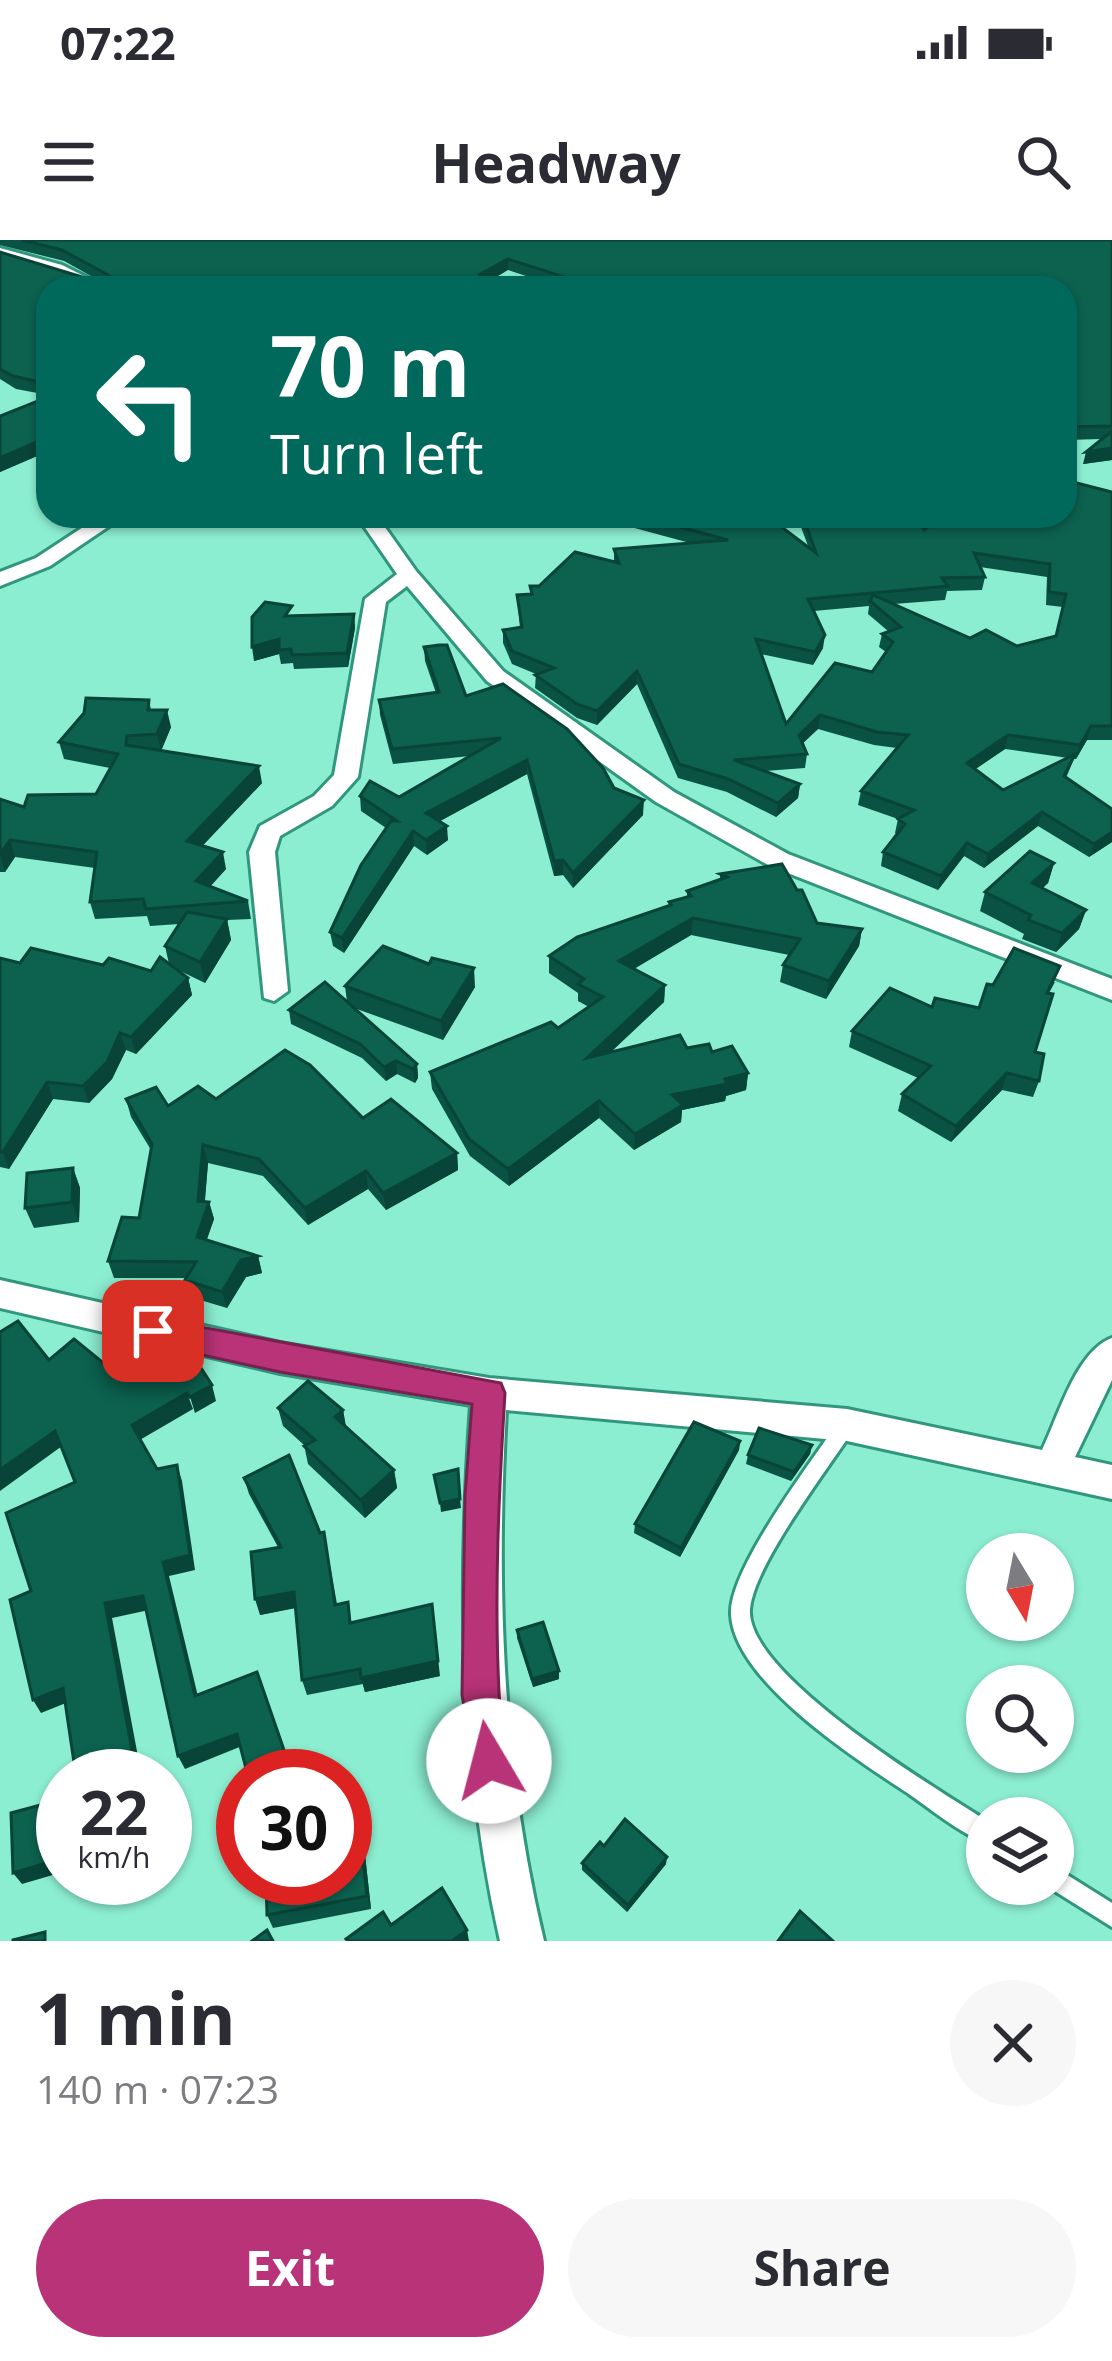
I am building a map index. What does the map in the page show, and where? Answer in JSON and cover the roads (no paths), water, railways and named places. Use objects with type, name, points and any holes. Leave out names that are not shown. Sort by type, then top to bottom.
[{"type":"street","points":[[0,254],[74,276]]},
{"type":"street","points":[[0,580],[43,562],[95,528]]},
{"type":"street","points":[[376,528],[409,575],[495,676],[664,797],[779,860],[1112,990]]},
{"type":"street","points":[[274,992],[262,853],[269,832],[323,801],[346,777],[376,599],[409,575]]},
{"type":"street","points":[[0,1294],[280,1358],[489,1393],[847,1425],[1112,1482]]},
{"type":"street","points":[[1052,1467],[1097,1373],[1112,1353]]},
{"type":"street","points":[[489,1393],[482,1496],[481,1695],[522,1941]]},
{"type":"lane","points":[[847,1425],[748,1579],[739,1617],[749,1648],[795,1699],[966,1819]]},
{"type":"lane","points":[[1074,1891],[1112,1916]]}]
